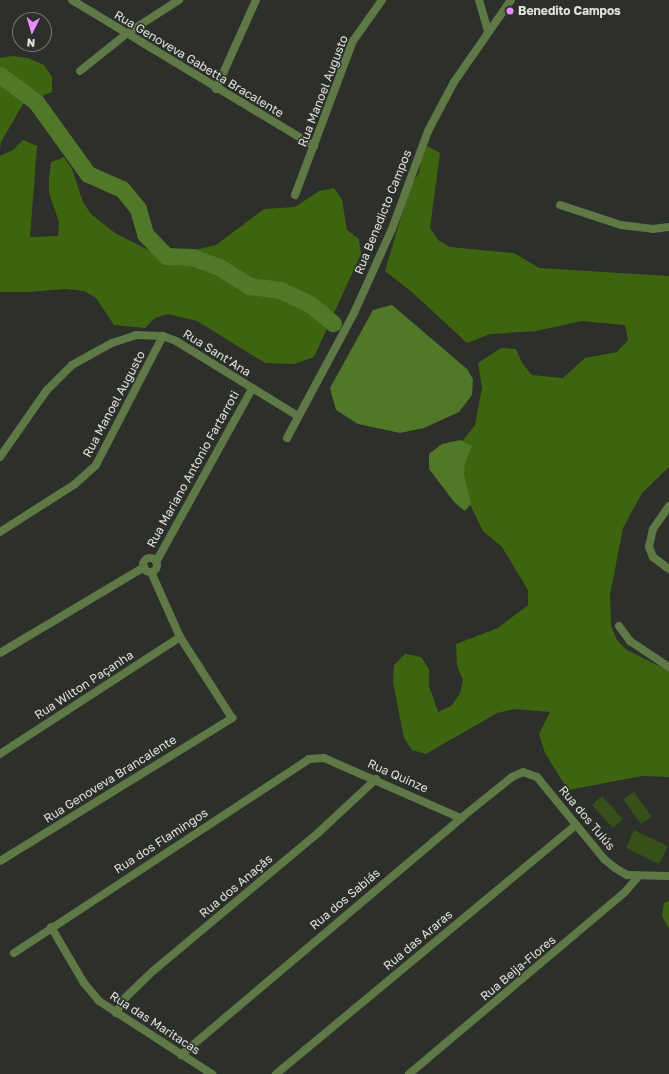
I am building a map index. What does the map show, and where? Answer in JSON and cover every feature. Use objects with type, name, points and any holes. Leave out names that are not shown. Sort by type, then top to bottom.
[{"type":"street","name":"Rua Genoveva Gabetta Bracalente","points":[[72,0],[216,89],[314,146]]},
{"type":"street","points":[[80,72],[126,34],[179,0]]},
{"type":"street","points":[[216,89],[256,0]]},
{"type":"street","name":"Rua Manoel Augusto","points":[[295,195],[353,41],[382,0]]},
{"type":"street","points":[[479,0],[488,32]]},
{"type":"street","name":"Rua Benedicto Campos","points":[[287,438],[354,313],[392,229],[428,131],[454,82],[511,0]]},
{"type":"street","points":[[560,205],[620,225],[653,229],[669,227]]},
{"type":"street","name":"Rua Sant’Ana","points":[[0,457],[47,390],[72,365],[123,338],[143,335],[164,336],[176,341],[298,416]]},
{"type":"street","name":"Rua Manoel Augusto","points":[[0,532],[75,484],[96,465],[164,336]]},
{"type":"street","name":"Rua Mariano Antonio Fartarroti","points":[[148,570],[148,559],[156,562],[252,388]]},
{"type":"street","points":[[669,506],[653,529],[649,547],[653,557],[669,569]]},
{"type":"street","points":[[0,653],[148,570],[180,637]]},
{"type":"street","points":[[619,626],[630,641],[669,667]]},
{"type":"street","name":"Rua Genoveva Brancalente","points":[[0,861],[232,718],[180,637]]},
{"type":"street","name":"Rua Wilton Paçanha","points":[[0,754],[180,637]]},
{"type":"street","name":"Rua Quinze","points":[[324,758],[376,779],[461,818]]},
{"type":"street","name":"Rua dos Flamingos","points":[[14,953],[51,927],[309,759],[324,758]]},
{"type":"street","name":"Rua dos Sabiás","points":[[182,1055],[461,818],[512,777],[523,772],[531,773]]},
{"type":"street","name":"Rua dos Tuiús","points":[[531,773],[537,777],[604,859],[627,875],[639,876]]},
{"type":"street","name":"Rua dos Anaçãs","points":[[116,1013],[124,999],[153,971],[319,832],[376,779]]},
{"type":"street","name":"Rua das Araras","points":[[276,1074],[576,825]]},
{"type":"street","points":[[639,876],[669,876]]},
{"type":"street","name":"Rua Beija-Flores","points":[[409,1074],[624,893],[639,876]]},
{"type":"street","name":"Rua das Maritacas","points":[[51,927],[84,983],[99,1001],[212,1074]]},
{"type":"shaded area","points":[[13,56],[28,58],[44,65],[52,77],[52,92],[23,104],[1,142],[0,149],[0,58]]},
{"type":"shaded area","points":[[23,140],[37,146],[30,237],[58,236],[59,222],[49,193],[49,178],[51,162],[64,157],[72,169],[83,202],[91,214],[115,233],[156,254],[174,255],[216,245],[264,209],[295,207],[319,191],[334,188],[342,200],[347,230],[359,239],[361,254],[314,357],[294,364],[265,363],[197,321],[168,314],[155,318],[145,328],[114,325],[96,298],[84,291],[65,289],[28,292],[0,292],[0,156],[13,150]]},
{"type":"shaded area","points":[[427,146],[440,153],[430,228],[438,240],[450,247],[514,253],[539,268],[669,276],[669,467],[642,493],[623,528],[610,595],[611,626],[617,640],[627,650],[669,671],[669,777],[642,776],[568,790],[545,753],[539,734],[550,712],[514,709],[497,713],[426,754],[412,750],[404,738],[393,682],[394,665],[405,654],[421,657],[429,669],[429,686],[438,712],[451,706],[460,694],[463,680],[457,666],[456,644],[498,628],[528,605],[528,590],[502,547],[483,531],[458,480],[456,449],[475,425],[482,388],[478,363],[501,348],[516,349],[522,363],[532,375],[563,378],[585,358],[617,352],[628,340],[625,325],[582,321],[536,331],[490,334],[467,343],[413,293],[385,271],[410,187],[419,173],[421,158]]},
{"type":"shaded area","points":[[392,305],[467,369],[473,379],[472,395],[459,412],[424,428],[400,433],[358,424],[336,410],[330,388],[373,310]]},
{"type":"shaded area","points":[[460,440],[472,446],[465,463],[464,475],[471,504],[465,511],[455,503],[429,469],[429,454],[442,444]]},
{"type":"shaded area","points":[[634,792],[652,817],[641,824],[623,799]]},
{"type":"shaded area","points":[[602,796],[623,819],[613,828],[592,805]]},
{"type":"shaded area","points":[[634,830],[668,846],[659,864],[626,848]]},
{"type":"shaded area","points":[[669,901],[669,929],[662,916],[664,903]]},
{"type":"waterway","points":[[0,75],[36,102],[88,174],[122,189],[138,209],[145,234],[166,256],[192,257],[219,267],[249,286],[280,290],[310,304],[333,323]]},
{"type":"place","name":"Benedito Campos","points":[[510,11]]}]
